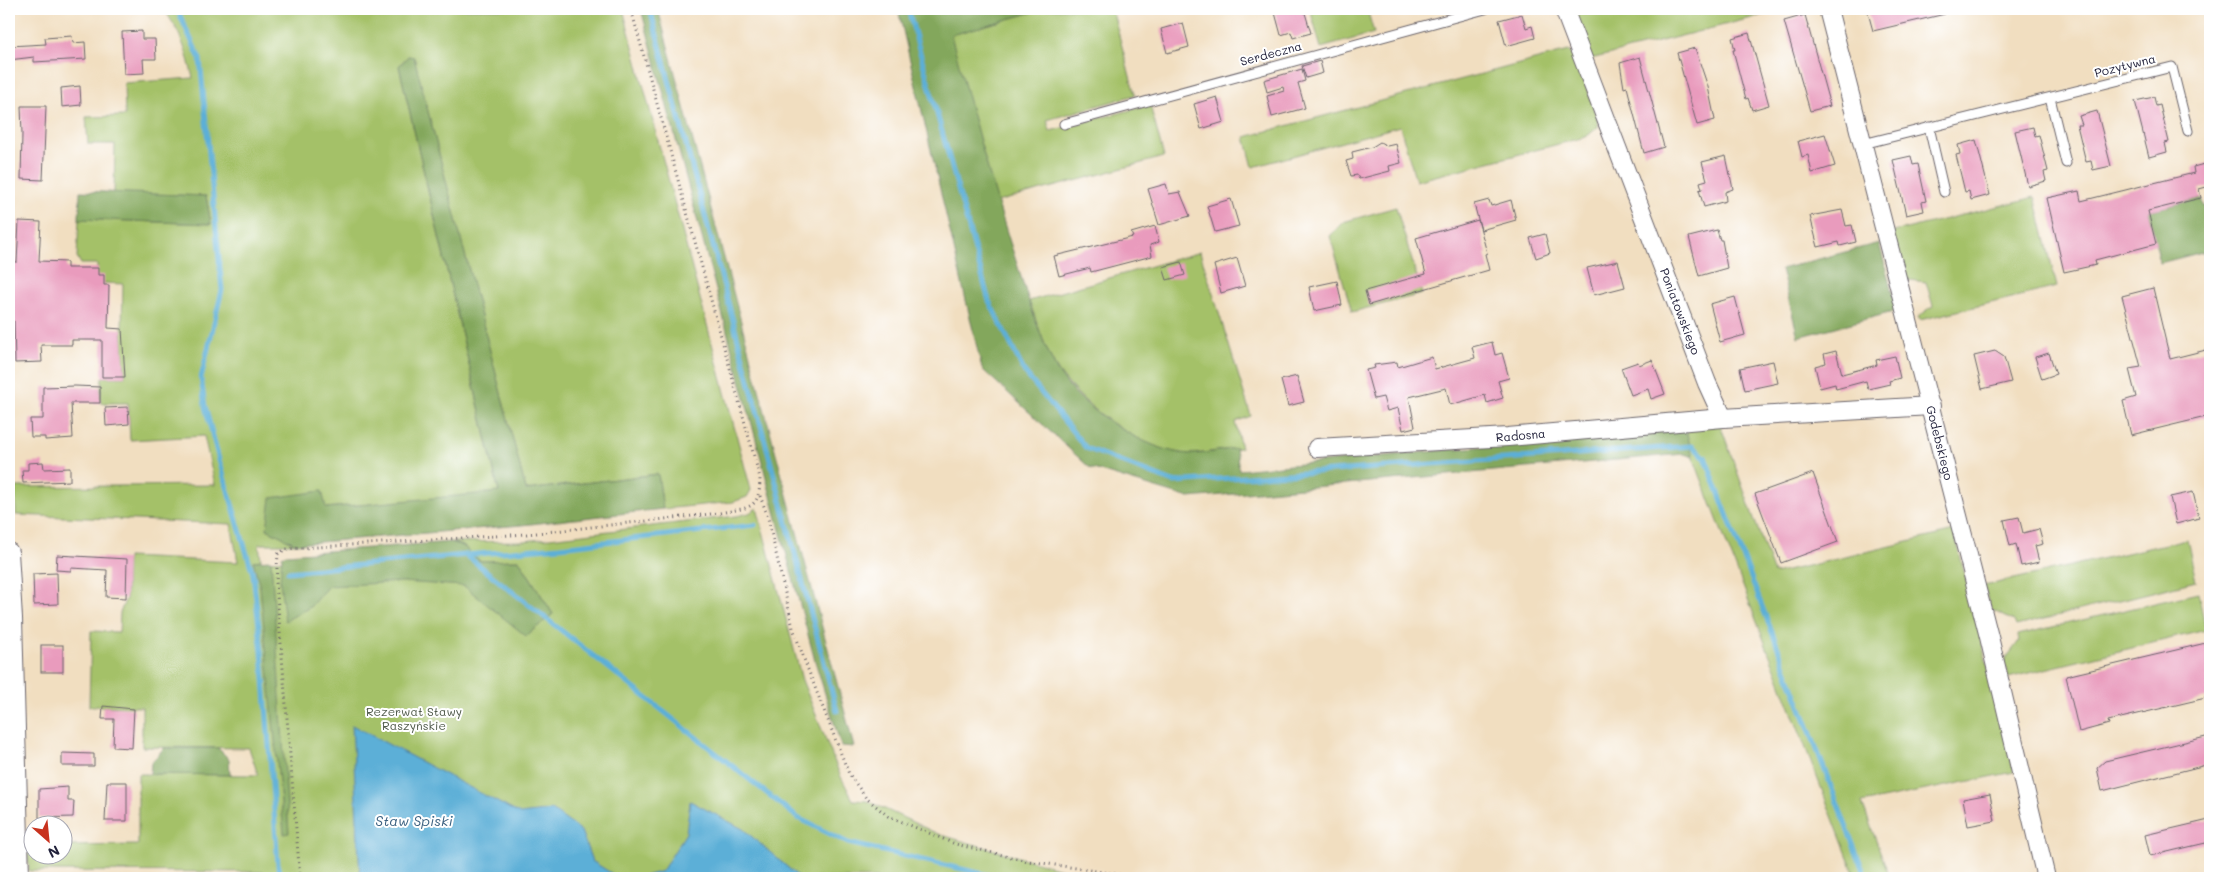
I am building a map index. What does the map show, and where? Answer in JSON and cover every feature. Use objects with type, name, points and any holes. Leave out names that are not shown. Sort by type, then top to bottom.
[{"type":"street","name":"Poniatowskiego","points":[[1564,9],[1704,375],[1723,418]]},
{"type":"street","name":"Godebskiego","points":[[1828,9],[1931,406],[2046,878]]},
{"type":"street","points":[[1723,418],[1931,406]]},
{"type":"street","name":"Radosna","points":[[1317,448],[1508,437],[1723,418]]},
{"type":"street","points":[[9,552],[20,878]]},
{"type":"lane","name":"Serdeczna","points":[[1064,124],[1485,9]]},
{"type":"lane","name":"Pozytywna","points":[[1863,144],[2172,68],[2188,131]]},
{"type":"lane","points":[[2050,98],[2066,162]]},
{"type":"lane","points":[[1929,128],[1944,192]]},
{"type":"path","points":[[631,9],[760,478],[760,496],[767,514],[794,628],[807,667],[849,774],[866,798],[888,816],[956,844],[1028,861],[1144,878]]},
{"type":"path","points":[[300,878],[276,582],[278,554],[281,551],[286,549],[527,534],[720,513],[745,508],[755,503],[760,496]]},
{"type":"green space","name":"Rezerwat Stawy Raszyńskie","points":[[163,9],[623,9],[751,490],[747,497],[733,502],[663,509],[658,474],[526,490],[414,58],[408,56],[399,66],[499,493],[325,508],[267,529],[296,544],[259,544],[261,560],[253,561],[465,557],[545,620],[553,614],[519,560],[480,561],[463,546],[452,542],[524,541],[737,516],[749,513],[757,508],[802,680],[840,775],[853,800],[868,801],[938,834],[1068,871],[1118,878],[265,878],[264,872],[29,871],[28,864],[72,864],[72,846],[138,845],[138,774],[258,775],[249,748],[142,747],[142,707],[89,706],[91,631],[119,632],[120,613],[126,598],[127,557],[238,562],[231,524],[16,515],[15,487],[215,485],[204,436],[130,440],[128,403],[100,403],[102,377],[125,377],[122,329],[123,284],[104,283],[97,275],[97,264],[81,264],[77,257],[79,219],[211,224],[206,196],[114,193],[115,144],[88,144],[86,117],[125,116],[124,83],[193,78],[182,42]]},
{"type":"green space","points":[[641,9],[658,9],[854,747],[841,746],[815,661]]},
{"type":"green space","points":[[898,9],[1044,9],[951,35],[1008,235],[1045,346],[1057,370],[1081,399],[1097,413],[1135,437],[1174,452],[1191,454],[1236,448],[1239,470],[1685,427],[1693,457],[1684,454],[1189,498],[1090,468],[982,369]]},
{"type":"green space","points":[[1044,9],[1112,9],[1135,95],[1047,120],[1050,131],[1150,105],[1164,157],[997,202],[950,35]]},
{"type":"green space","points":[[1310,9],[1367,9],[1374,33],[1321,48]]},
{"type":"green space","points":[[1571,9],[1787,9],[1591,59]]},
{"type":"green space","points":[[1568,51],[1575,57],[1598,118],[1598,127],[1586,137],[1416,181],[1400,126],[1253,167],[1245,137]]},
{"type":"green space","points":[[408,56],[414,57],[526,490],[658,474],[663,509],[522,525],[296,544],[267,529],[271,498],[322,491],[326,508],[499,492],[399,66]]},
{"type":"green space","points":[[80,191],[206,196],[211,224],[79,219]]},
{"type":"green space","points":[[2035,197],[2057,287],[1920,320],[1918,317],[1933,306],[1926,282],[1902,279],[1890,233]]},
{"type":"green space","points":[[2201,198],[2203,205],[2210,206],[2210,250],[2160,263],[2148,211]]},
{"type":"green space","points":[[1396,207],[1422,294],[1352,312],[1330,236],[1343,222]]},
{"type":"green space","points":[[1879,243],[1897,311],[1798,337],[1781,269]]},
{"type":"green space","points":[[1200,252],[1251,416],[1235,422],[1241,448],[1192,454],[1174,452],[1136,438],[1100,414],[1084,400],[1070,386],[1055,365],[1046,348],[1029,301]]},
{"type":"green space","points":[[1720,424],[1774,574],[1954,531],[2014,772],[1862,803],[1890,878],[1856,878],[1693,457],[1685,427]]},
{"type":"green space","points":[[2187,539],[2196,581],[2016,626],[2014,621],[1990,609],[1984,586]]},
{"type":"green space","points":[[451,542],[463,546],[480,561],[519,560],[553,614],[526,636],[464,586],[401,582],[328,586],[310,607],[285,621],[280,582],[282,556],[286,554]]},
{"type":"green space","points":[[271,560],[289,833],[284,834],[260,587],[253,561]]},
{"type":"green space","points":[[2198,593],[2206,630],[2008,678],[2004,661],[2019,641],[2018,635]]},
{"type":"green space","points":[[164,748],[218,748],[229,759],[230,775],[150,774],[151,763]]},
{"type":"water","name":"Staw Spiski","points":[[352,725],[520,814],[552,810],[581,831],[592,861],[619,878],[360,878]]},
{"type":"water","points":[[690,801],[743,829],[800,878],[638,878],[662,871],[686,833]]},
{"type":"building","points":[[1274,9],[1301,9],[1305,13],[1311,33],[1293,38],[1291,32],[1281,35]]},
{"type":"building","points":[[1867,9],[1945,9],[1945,14],[1873,31]]},
{"type":"building","points":[[1522,14],[1526,28],[1532,26],[1535,38],[1506,46],[1499,20]]},
{"type":"building","points":[[1805,15],[1830,106],[1810,111],[1784,21]]},
{"type":"building","points":[[1183,23],[1189,47],[1167,53],[1161,29]]},
{"type":"building","points":[[142,31],[142,39],[155,39],[156,59],[143,59],[144,73],[124,74],[122,32]]},
{"type":"building","points":[[1749,33],[1769,105],[1752,110],[1748,98],[1746,99],[1733,50],[1735,50],[1732,38]]},
{"type":"building","points":[[72,36],[73,43],[85,42],[86,59],[34,62],[34,57],[9,60],[9,46],[46,44],[45,38]]},
{"type":"building","points":[[1695,48],[1708,87],[1715,120],[1697,125],[1677,53]]},
{"type":"building","points":[[1640,57],[1664,147],[1644,153],[1627,87],[1624,88],[1620,63]]},
{"type":"building","points":[[1320,61],[1323,73],[1306,78],[1302,66]]},
{"type":"building","points":[[1302,69],[1305,81],[1298,83],[1305,108],[1272,117],[1267,96],[1284,91],[1283,87],[1267,92],[1264,80]]},
{"type":"building","points":[[80,86],[81,105],[62,107],[61,88]]},
{"type":"building","points":[[1217,97],[1224,122],[1201,129],[1194,104]]},
{"type":"building","points":[[2154,97],[2156,106],[2160,105],[2169,142],[2165,143],[2167,152],[2149,157],[2135,101]]},
{"type":"building","points":[[21,106],[46,106],[43,180],[21,179]]},
{"type":"building","points":[[2097,111],[2111,166],[2093,170],[2091,161],[2086,162],[2077,125],[2082,125],[2079,116]]},
{"type":"building","points":[[2033,127],[2035,136],[2039,135],[2048,171],[2044,172],[2046,181],[2028,186],[2015,131]]},
{"type":"building","points":[[1825,134],[1835,166],[1812,173],[1808,155],[1802,157],[1798,141]]},
{"type":"building","points":[[1976,140],[1990,195],[1971,200],[1969,191],[1965,192],[1956,155],[1960,154],[1958,145]]},
{"type":"building","points":[[1380,142],[1387,146],[1396,144],[1401,163],[1389,166],[1390,171],[1359,179],[1357,175],[1351,176],[1346,161],[1353,159],[1352,152],[1372,147]]},
{"type":"building","points":[[1726,156],[1733,189],[1725,192],[1726,201],[1704,207],[1699,190],[1702,189],[1700,182],[1707,180],[1702,162]]},
{"type":"building","points":[[1911,156],[1913,165],[1918,164],[1926,201],[1922,202],[1924,211],[1906,215],[1893,160]]},
{"type":"building","points":[[2208,163],[2210,186],[2199,189],[2201,198],[2148,211],[2156,244],[2095,260],[2096,265],[2064,272],[2047,198],[2079,191],[2081,201],[2194,173],[2193,167]]},
{"type":"building","points":[[1166,184],[1169,194],[1180,192],[1190,216],[1159,225],[1148,189]]},
{"type":"building","points":[[1231,199],[1239,226],[1215,232],[1207,206]]},
{"type":"building","points":[[1489,200],[1491,206],[1511,200],[1516,220],[1481,230],[1474,204]]},
{"type":"building","points":[[1842,210],[1846,226],[1852,225],[1856,242],[1840,246],[1839,242],[1818,247],[1810,216]]},
{"type":"building","points":[[1478,220],[1487,253],[1485,254],[1489,270],[1369,305],[1365,291],[1426,274],[1416,238]]},
{"type":"building","points":[[19,221],[41,222],[39,261],[67,262],[67,268],[98,268],[98,275],[104,275],[104,285],[109,285],[108,328],[122,329],[125,377],[102,377],[102,340],[72,340],[72,345],[41,345],[42,362],[15,363],[14,321],[10,321],[9,305],[11,305],[12,262],[17,262]]},
{"type":"building","points":[[1155,226],[1159,242],[1150,245],[1152,256],[1091,272],[1090,268],[1059,276],[1054,256],[1133,237],[1131,233]]},
{"type":"building","points":[[1717,230],[1720,240],[1722,240],[1727,268],[1699,276],[1689,237]]},
{"type":"building","points":[[1545,234],[1550,253],[1536,258],[1530,238]]},
{"type":"building","points":[[1237,258],[1245,286],[1221,293],[1214,265]]},
{"type":"building","points":[[1618,261],[1625,287],[1594,295],[1587,268]]},
{"type":"building","points":[[1181,262],[1185,275],[1167,280],[1163,267]]},
{"type":"building","points":[[1337,281],[1342,305],[1314,311],[1309,287]]},
{"type":"building","points":[[2153,288],[2170,359],[2210,349],[2210,416],[2131,435],[2123,401],[2136,397],[2129,369],[2141,367],[2122,296]]},
{"type":"building","points":[[1735,297],[1745,335],[1720,342],[1710,304]]},
{"type":"building","points":[[1492,342],[1495,355],[1502,353],[1509,378],[1498,381],[1503,398],[1487,403],[1485,395],[1450,405],[1446,388],[1409,397],[1415,427],[1403,430],[1398,408],[1387,411],[1383,397],[1374,399],[1366,370],[1375,368],[1374,365],[1397,362],[1398,367],[1432,357],[1435,369],[1475,358],[1472,347]]},
{"type":"building","points":[[1836,351],[1842,374],[1877,365],[1876,360],[1895,356],[1900,378],[1889,381],[1890,384],[1868,389],[1866,381],[1836,389],[1835,384],[1820,388],[1815,366],[1826,363],[1824,354]]},
{"type":"building","points":[[1995,351],[2004,357],[2011,382],[1982,389],[1974,356]]},
{"type":"building","points":[[2049,353],[2056,374],[2042,379],[2035,357]]},
{"type":"building","points":[[1652,360],[1665,394],[1651,399],[1648,389],[1631,395],[1621,368],[1638,362],[1639,365]]},
{"type":"building","points":[[1773,361],[1778,383],[1745,390],[1740,368]]},
{"type":"building","points":[[1297,376],[1304,402],[1288,406],[1281,380]]},
{"type":"building","points":[[43,387],[100,387],[100,403],[71,403],[73,438],[45,440],[45,437],[31,437],[30,419],[43,419]]},
{"type":"building","points":[[128,407],[129,424],[106,426],[105,408]]},
{"type":"building","points":[[43,462],[44,469],[70,468],[70,481],[23,483],[22,470],[28,470],[28,463]]},
{"type":"building","points":[[1813,473],[1838,542],[1781,563],[1755,494]]},
{"type":"building","points":[[2193,492],[2199,518],[2176,524],[2170,497]]},
{"type":"building","points":[[2019,517],[2023,533],[2039,529],[2043,544],[2035,546],[2039,562],[2021,566],[2016,544],[2010,546],[2004,520]]},
{"type":"building","points":[[57,555],[127,559],[126,598],[106,597],[107,570],[71,568],[71,571],[56,570]]},
{"type":"building","points":[[57,573],[58,604],[34,605],[33,574]]},
{"type":"building","points":[[2210,642],[2210,697],[2108,721],[2109,724],[2079,732],[2066,676]]},
{"type":"building","points":[[41,645],[63,645],[63,672],[41,672]]},
{"type":"building","points":[[103,706],[134,709],[132,748],[113,747],[114,719],[102,719]]},
{"type":"building","points":[[2210,736],[2210,764],[2102,791],[2097,768],[2105,761]]},
{"type":"building","points":[[62,753],[94,754],[94,766],[62,766]]},
{"type":"building","points":[[107,782],[127,782],[127,821],[105,821]]},
{"type":"building","points":[[68,787],[68,801],[74,801],[73,817],[72,814],[39,814],[39,789]]},
{"type":"building","points":[[1990,794],[1995,821],[1968,826],[1963,799]]},
{"type":"building","points":[[2209,820],[2210,842],[2150,856],[2145,835]]},
{"type":"waterway","points":[[177,9],[200,59],[222,290],[201,378],[205,406],[219,460],[253,574],[262,652],[279,878]]},
{"type":"waterway","points":[[650,9],[837,711]]},
{"type":"waterway","points":[[908,9],[989,301],[1025,373],[1086,448],[1173,482],[1692,446],[1705,457],[1866,878]]},
{"type":"waterway","points":[[466,555],[560,547],[755,525]]},
{"type":"waterway","points":[[288,572],[466,555],[798,818],[848,843],[1001,878]]}]
